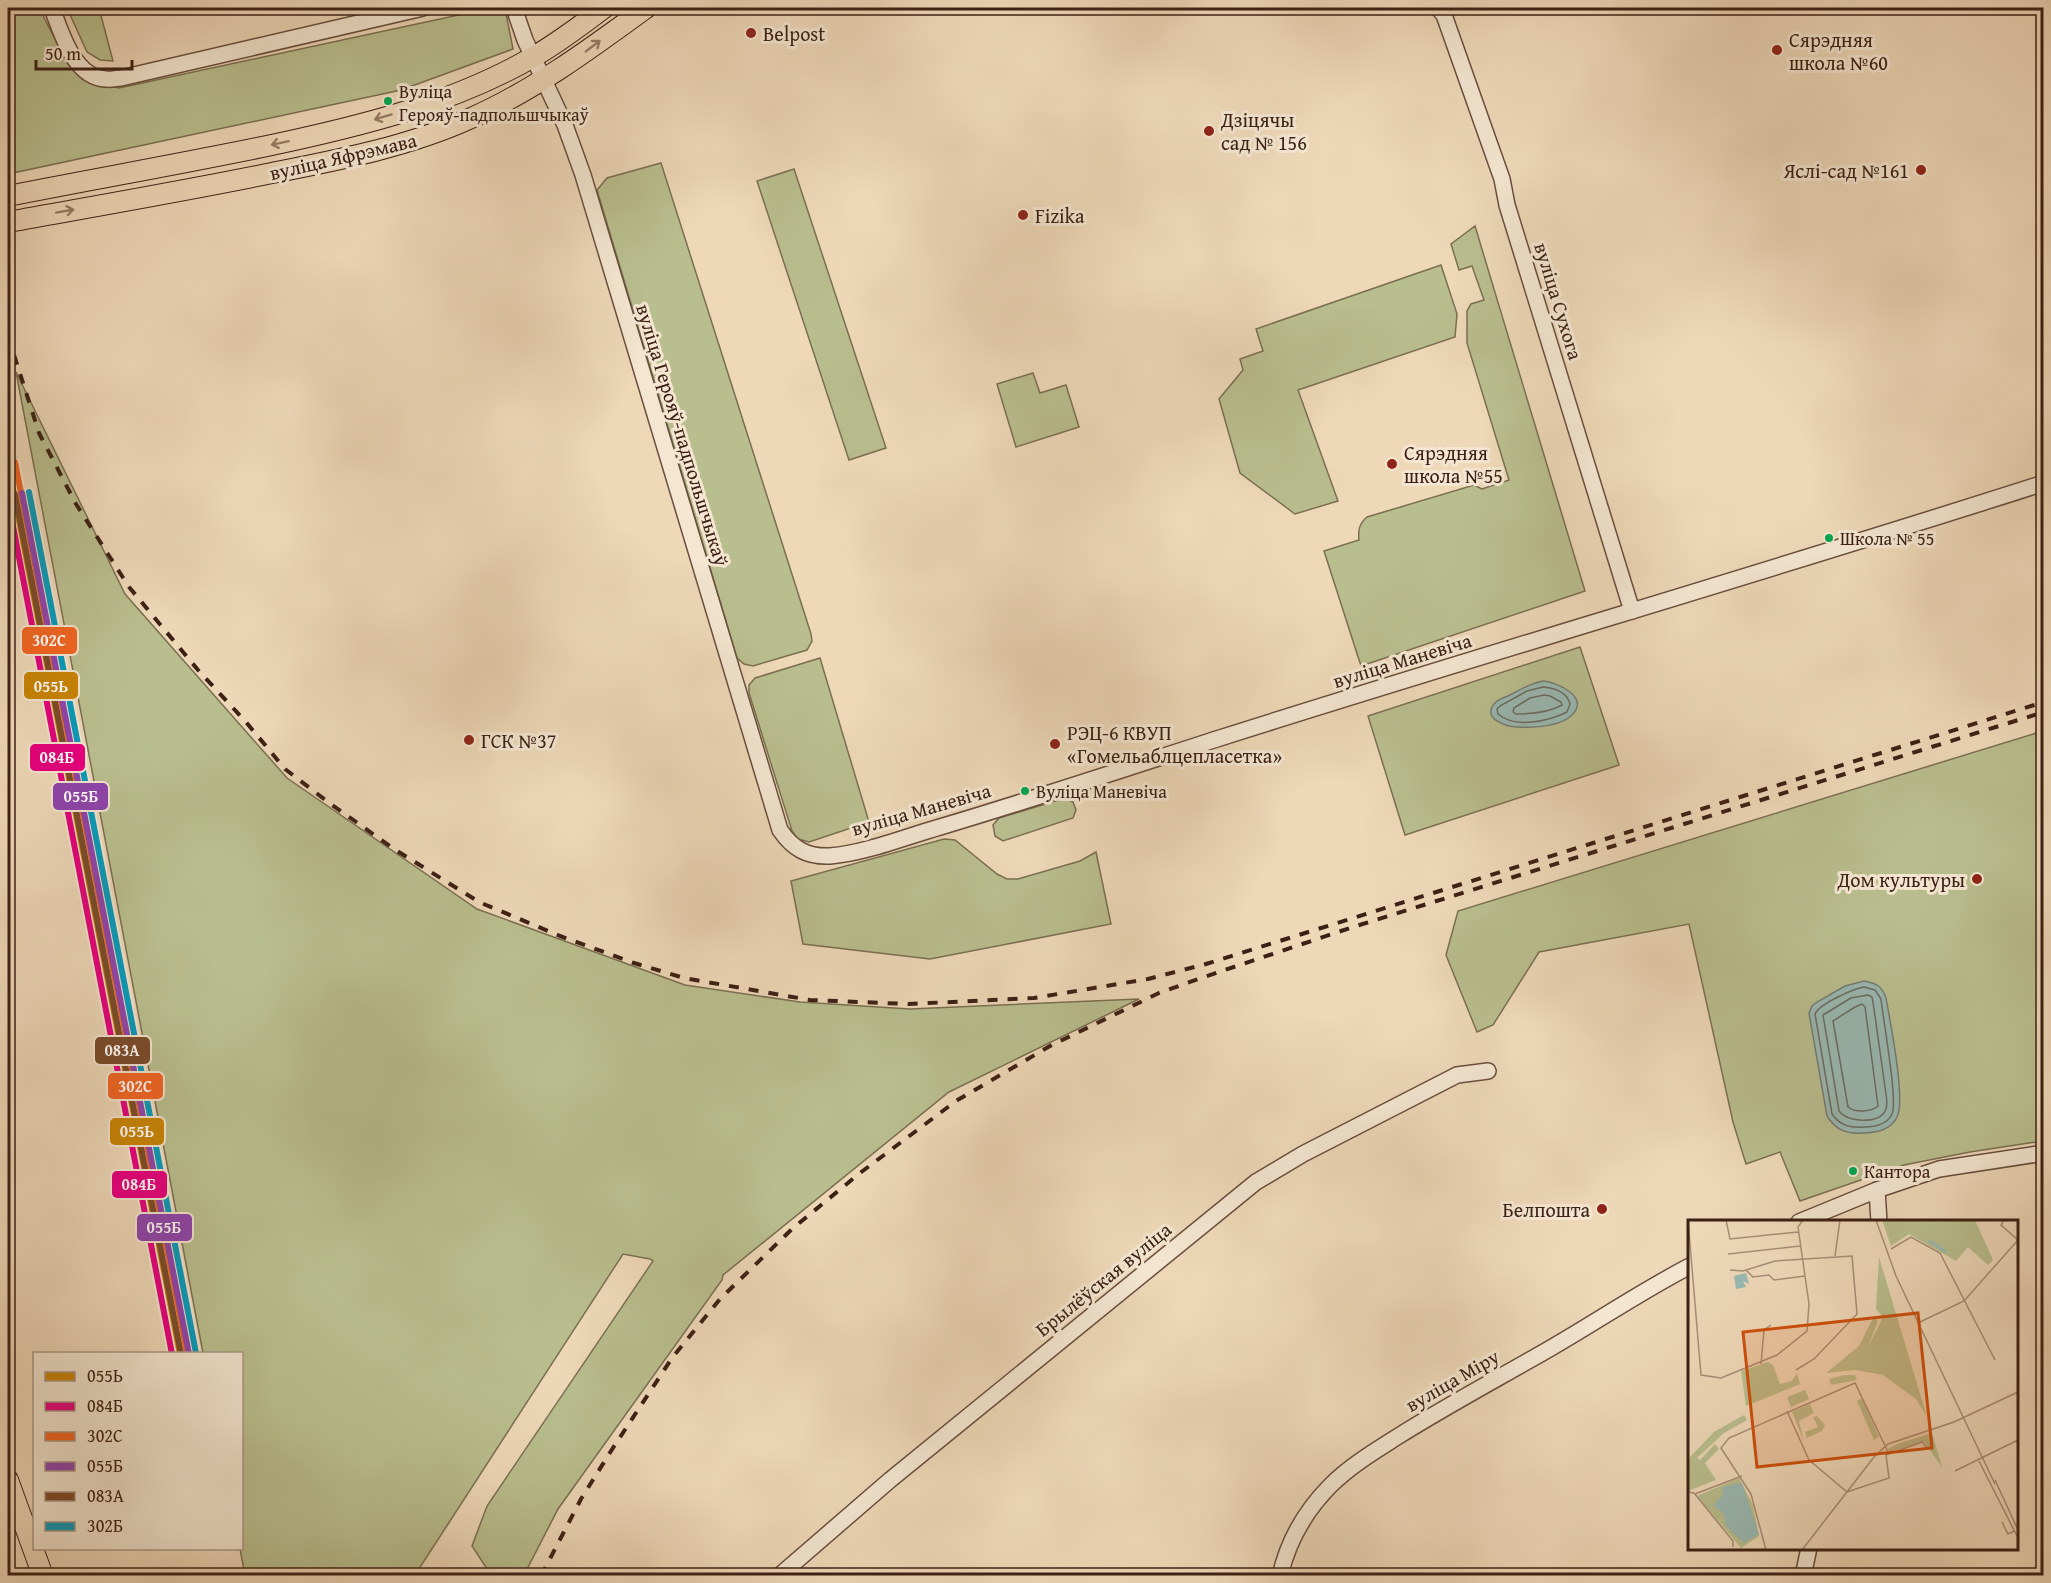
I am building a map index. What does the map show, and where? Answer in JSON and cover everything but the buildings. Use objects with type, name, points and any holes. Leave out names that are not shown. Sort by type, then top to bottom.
[{"type":"main road","name":"вуліца Яфрэмава","points":[[8,196],[337,131],[454,94],[533,57],[604,8]]},
{"type":"main road","name":"вуліца Яфрэмава","points":[[8,222],[240,180],[389,148],[425,137],[508,100],[577,58],[646,8]]},
{"type":"main road","points":[[8,1480],[33,1548]]},
{"type":"main road","points":[[34,1550],[43,1575]]},
{"type":"street","points":[[52,8],[70,55],[82,67],[105,80],[423,8]]},
{"type":"street","name":"вуліца Герояў-падпольшчыкаў","points":[[514,8],[525,40],[566,125],[583,175],[780,830]]},
{"type":"street","name":"вуліца Сухога","points":[[1438,8],[1444,15],[1502,179],[1507,205],[1632,611]]},
{"type":"street","name":"вуліца Маневіча","points":[[780,830],[790,845],[803,853],[817,856],[858,851],[2043,483]]},
{"type":"street","name":"Брылёўская вуліца","points":[[779,1575],[890,1479],[1256,1182],[1302,1154],[1457,1075],[1488,1071]]},
{"type":"street","points":[[1802,1220],[1877,1190],[1939,1169],[2043,1153]]},
{"type":"street","points":[[1877,1190],[1879,1220]]},
{"type":"street","name":"вуліца Міру","points":[[1280,1575],[1295,1534],[1312,1506],[1333,1483],[1365,1458],[1644,1290],[1688,1267]]},
{"type":"street","points":[[1803,1575],[1809,1550]]},
{"type":"green space","points":[[8,8],[39,8],[68,64],[82,79],[119,88],[491,8],[505,8],[513,49],[401,90],[8,174]]},
{"type":"green space","points":[[67,8],[99,8],[113,61],[100,60],[87,52]]},
{"type":"green space","points":[[661,163],[811,634],[812,641],[807,650],[753,666],[744,664],[737,658],[597,190],[607,178]]},
{"type":"green space","points":[[794,169],[886,448],[849,460],[757,181]]},
{"type":"green space","points":[[1475,226],[1585,591],[1361,666],[1324,551],[1359,540],[1360,527],[1367,517],[1474,485],[1482,489],[1509,480],[1467,343],[1467,311],[1471,304],[1484,300],[1472,266],[1459,270],[1451,244]]},
{"type":"green space","points":[[1441,265],[1457,314],[1455,337],[1298,390],[1338,501],[1295,514],[1240,473],[1219,399],[1243,370],[1240,359],[1263,351],[1256,329]]},
{"type":"green space","points":[[16,372],[125,594],[287,778],[477,909],[685,985],[800,1002],[910,1009],[1139,999],[949,1092],[723,1275],[722,1280],[558,1509],[524,1575],[491,1575],[472,1546],[487,1506],[653,1261],[623,1254],[415,1575],[245,1575],[240,1550],[243,1550],[243,1352],[203,1352]]},
{"type":"green space","points":[[1033,373],[1040,393],[1066,385],[1079,427],[1016,447],[997,384]]},
{"type":"green space","points":[[1580,647],[1619,765],[1405,835],[1368,716]]},
{"type":"green space","points":[[820,658],[869,822],[809,842],[798,839],[792,831],[749,693],[749,685],[755,678]]},
{"type":"green space","points":[[2043,731],[2043,1141],[1904,1165],[1800,1201],[1780,1152],[1746,1164],[1733,1122],[1689,924],[1539,952],[1493,1025],[1477,1032],[1446,955],[1458,911]]},
{"type":"green space","points":[[1065,798],[1073,802],[1076,810],[1073,818],[1003,841],[995,836],[993,825],[999,818]]},
{"type":"green space","points":[[944,839],[955,840],[997,874],[1007,879],[1018,879],[1080,861],[1096,852],[1111,924],[930,959],[803,944],[791,881]]},
{"type":"water","points":[[1544,681],[1564,688],[1575,697],[1577,708],[1567,719],[1546,726],[1513,727],[1493,718],[1491,709],[1497,701],[1530,685]]},
{"type":"water","points":[[1864,981],[1878,986],[1886,998],[1900,1094],[1897,1117],[1891,1125],[1883,1130],[1856,1133],[1838,1128],[1827,1116],[1809,1013],[1817,1002],[1845,986]]},
{"type":"railway","points":[[8,336],[39,433],[76,504],[129,587],[285,769],[394,849],[479,902],[560,936],[634,963],[684,978],[810,1000],[909,1004],[1034,998],[1148,979],[1206,964],[2044,702]]},
{"type":"railway","points":[[8,418],[22,493]]},
{"type":"railway","points":[[541,1576],[581,1499],[611,1451],[672,1358],[720,1299],[792,1229],[860,1173],[956,1101],[1050,1046],[1159,993],[1201,978],[1353,927],[2044,712]]},
{"type":"transit line","name":"302С","points":[[15,462],[187,1352]]},
{"type":"transit line","name":"055Ь","points":[[8,463],[180,1352]]},
{"type":"transit line","name":"302Б","points":[[29,492],[196,1352]]},
{"type":"transit line","name":"055Б","points":[[22,493],[189,1352]]},
{"type":"transit line","name":"083А","points":[[15,494],[181,1352]]},
{"type":"transit line","name":"084Б","points":[[8,500],[172,1352]]},
{"type":"place","name":"Belpost","points":[[751,33]]},
{"type":"place","name":"Сярэдняя школа №60","points":[[1777,50]]},
{"type":"place","name":"Вуліца Герояў-падпольшчыкаў","points":[[388,101]]},
{"type":"place","name":"Дзіцячы сад № 156","points":[[1209,131]]},
{"type":"place","name":"Яслі-сад №161","points":[[1921,170]]},
{"type":"place","name":"Fizika","points":[[1023,215]]},
{"type":"place","name":"Сярэдняя школа №55","points":[[1392,464]]},
{"type":"place","name":"Школа № 55","points":[[1829,538]]},
{"type":"place","name":"ГСК №37","points":[[469,740]]},
{"type":"place","name":"РЭЦ-6 КВУП «Гомельаблцепласетка»","points":[[1055,744]]},
{"type":"place","name":"Вуліца Маневіча","points":[[1025,791]]},
{"type":"place","name":"Дом культуры","points":[[1977,879]]},
{"type":"place","name":"Кантора","points":[[1853,1171]]},
{"type":"place","name":"Белпошта","points":[[1602,1209]]}]
